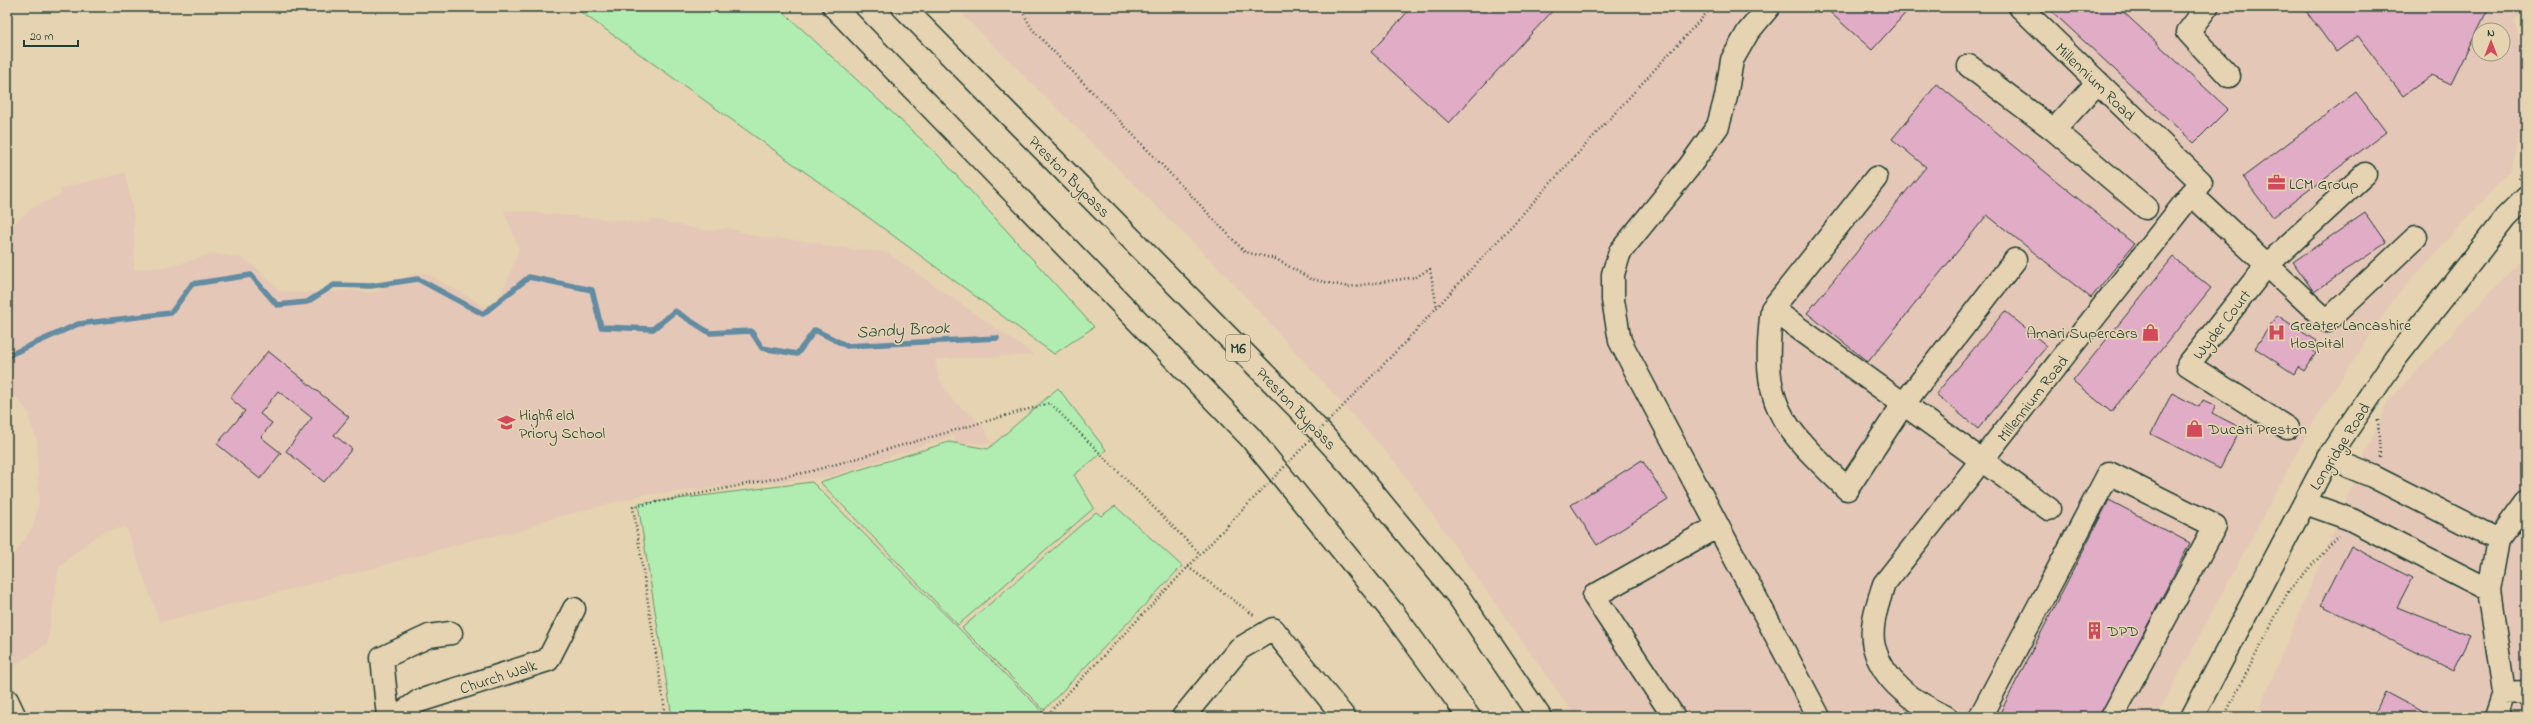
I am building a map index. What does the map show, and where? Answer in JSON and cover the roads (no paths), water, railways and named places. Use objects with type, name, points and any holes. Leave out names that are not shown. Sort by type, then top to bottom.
[{"type":"main road","points":[[834,7],[1250,437],[1394,614],[1470,717]]},
{"type":"main road","name":"Preston Bypass","points":[[904,7],[1288,398],[1350,465],[1459,597],[1540,717]]},
{"type":"main road","points":[[1769,7],[1748,32],[1732,60],[1726,97],[1718,126],[1689,166],[1620,252],[1613,274],[1613,300],[1620,341],[1819,717]]},
{"type":"main road","name":"Millennium Road","points":[[1946,717],[1899,690],[1884,668],[1874,646],[1874,617],[1884,584],[1982,462],[2201,182],[2020,7]]},
{"type":"main road","points":[[2207,7],[2188,32],[2229,76]]},
{"type":"main road","points":[[1969,66],[2054,130],[2146,208]]},
{"type":"main road","points":[[2054,130],[2098,82]]},
{"type":"main road","name":"Wyder Court","points":[[2287,428],[2188,365],[2266,266],[2365,174]]},
{"type":"main road","points":[[1876,178],[1772,309],[1768,346],[1769,376],[1776,408],[1797,441],[1847,489],[1902,406],[2015,260]]},
{"type":"main road","name":"Longridge Road","points":[[2506,217],[2526,182]]},
{"type":"main road","points":[[2191,194],[2266,266],[2327,321],[2416,237]]},
{"type":"main road","name":"Longridge Road","points":[[2192,717],[2328,458],[2394,360],[2506,217],[2526,197]]},
{"type":"main road","points":[[1772,309],[1902,406],[2049,509]]},
{"type":"main road","points":[[2328,458],[2372,476],[2498,540]]},
{"type":"main road","points":[[1980,717],[2109,473],[2215,526],[2112,717]]},
{"type":"main road","points":[[2496,717],[2504,693],[2490,590],[2498,540],[2526,502]]},
{"type":"main road","points":[[2305,503],[2350,519],[2490,590]]},
{"type":"main road","points":[[1674,717],[1594,596],[1718,526]]},
{"type":"main road","name":"Church Walk","points":[[396,717],[420,702],[548,660],[574,609]]},
{"type":"main road","points":[[1183,717],[1239,649],[1273,629],[1344,717]]},
{"type":"main road","points":[[388,717],[382,658],[429,636],[451,633]]},
{"type":"main road","points":[[2504,693],[2526,692]]},
{"type":"main road","points":[[7,700],[15,717]]},
{"type":"waterway","name":"Sandy Brook","points":[[7,356],[78,324],[171,313],[192,284],[251,275],[277,305],[307,302],[334,285],[371,286],[418,279],[483,314],[529,277],[592,290],[601,327],[653,329],[675,311],[710,333],[751,331],[762,348],[797,354],[815,330],[847,346],[997,338]]},
{"type":"place","name":"LCM Group","points":[[2276,183]]},
{"type":"place","name":"Amari Supercars","points":[[2151,332]]},
{"type":"place","name":"Greater Lancashire Hospital","points":[[2277,333]]},
{"type":"place","name":"Highfield Priory School","points":[[506,423]]},
{"type":"place","name":"Ducati Preston","points":[[2195,428]]},
{"type":"place","name":"DPD","points":[[2094,630]]}]
